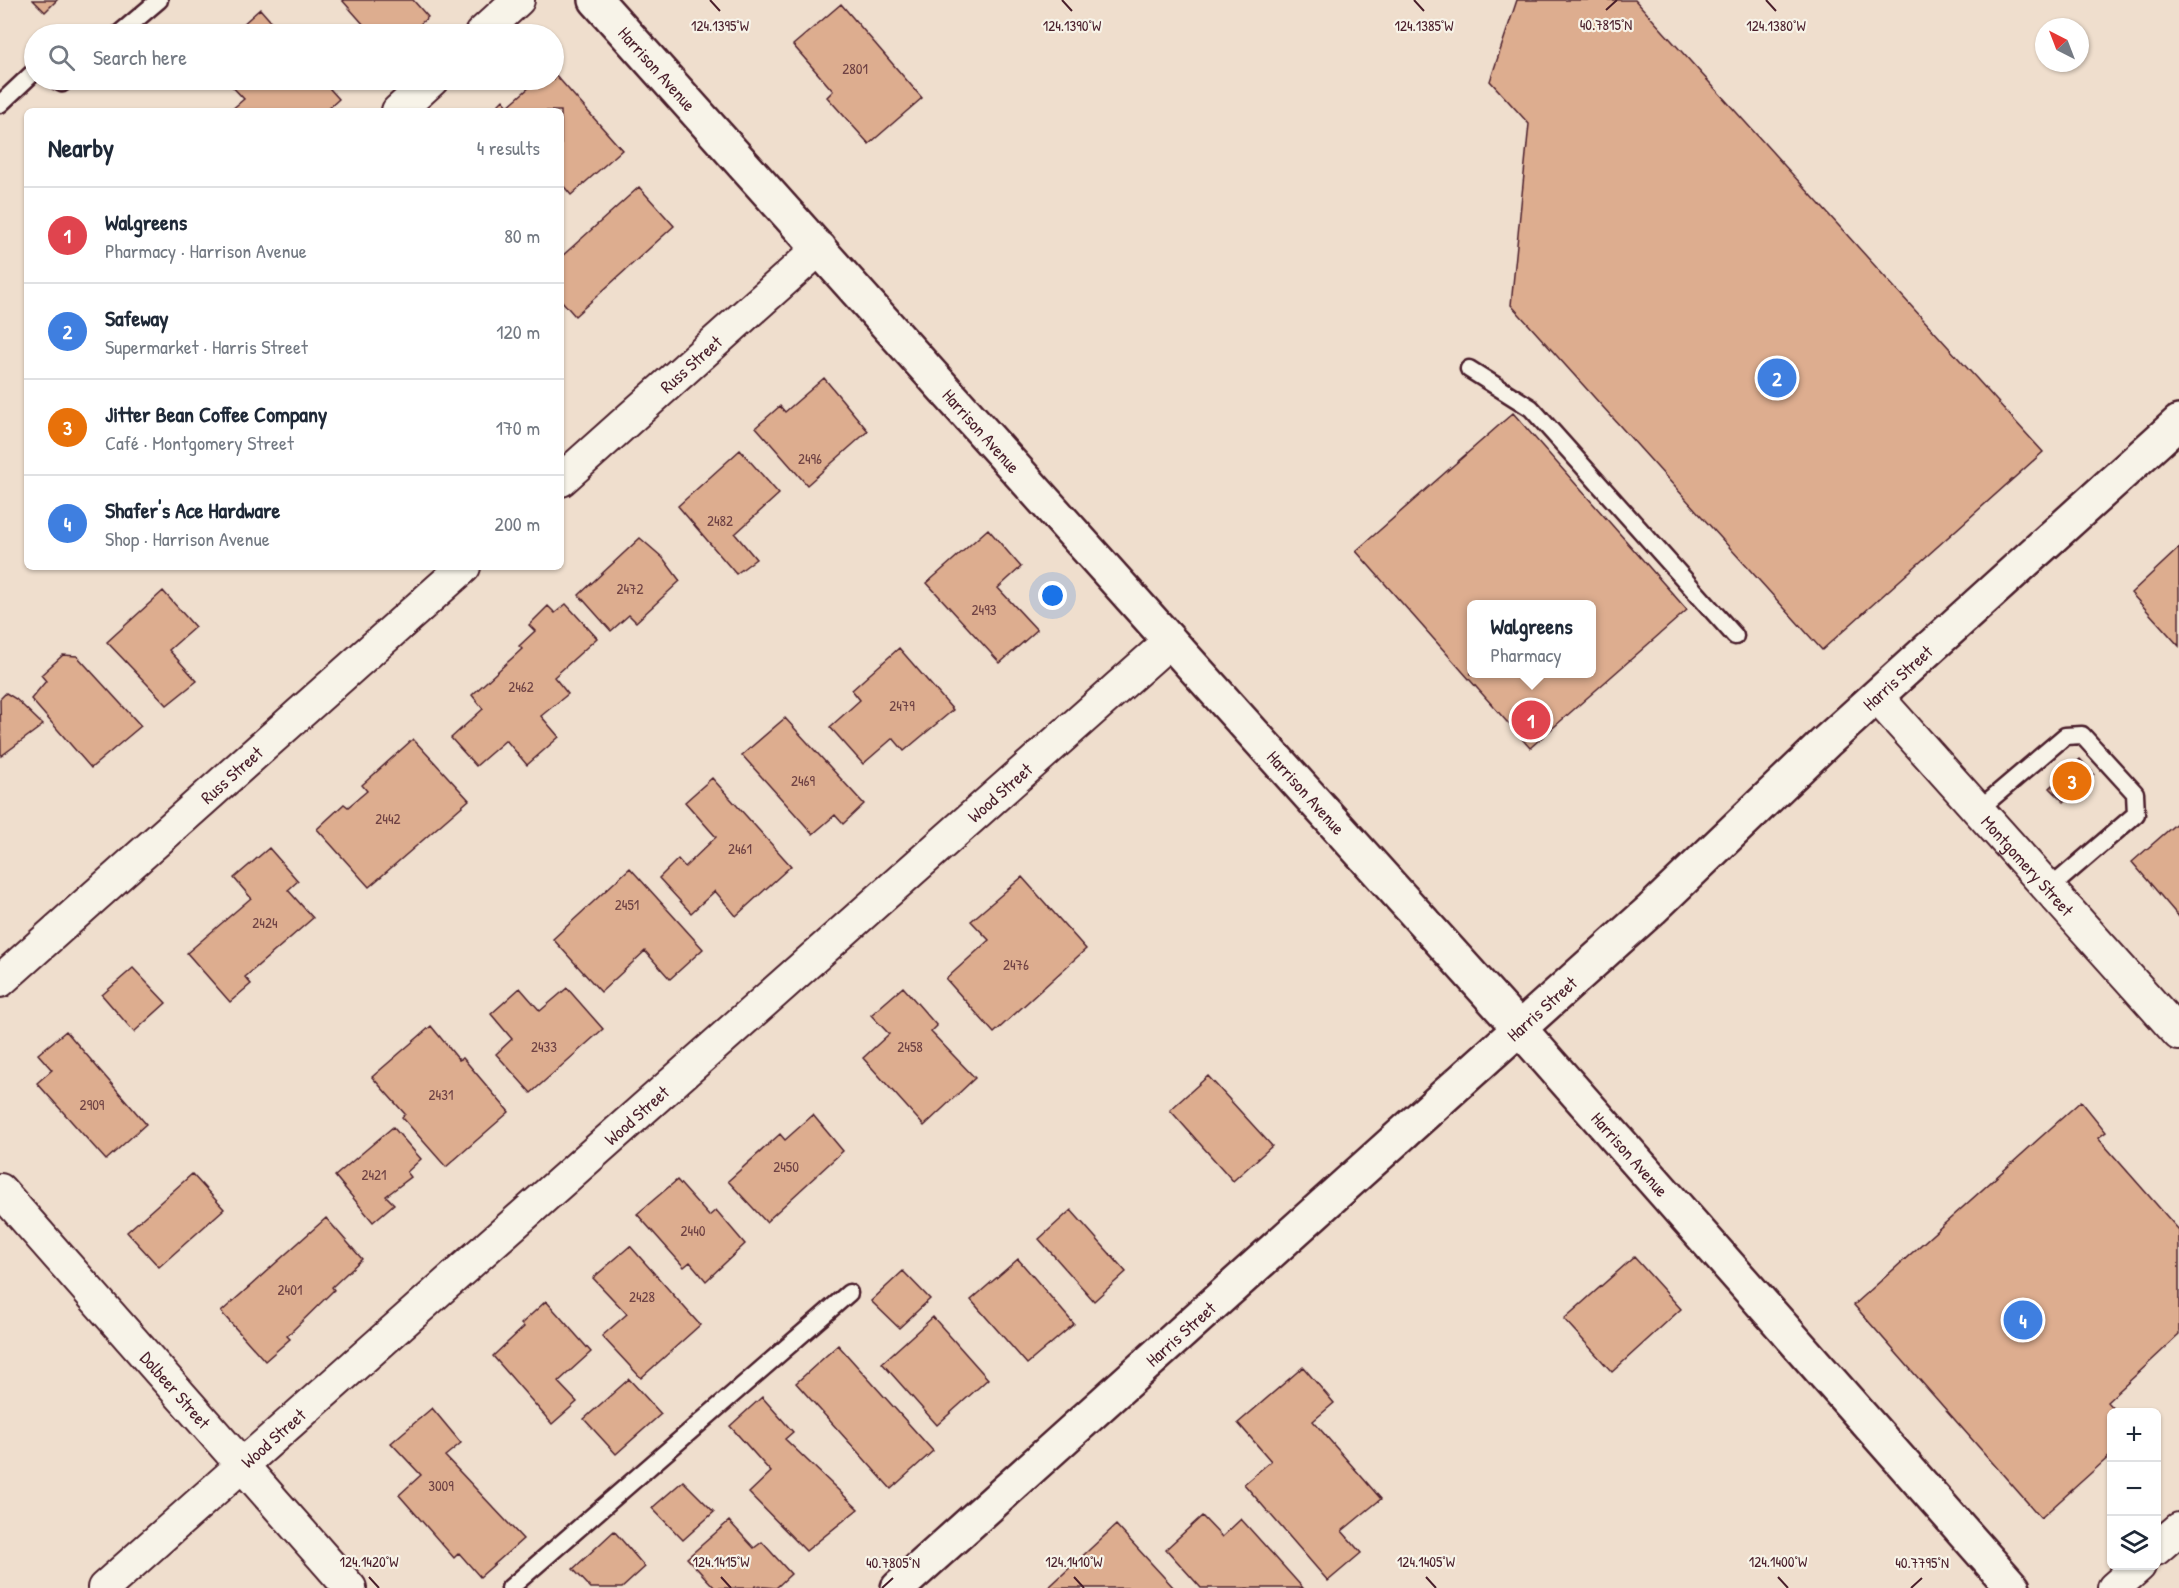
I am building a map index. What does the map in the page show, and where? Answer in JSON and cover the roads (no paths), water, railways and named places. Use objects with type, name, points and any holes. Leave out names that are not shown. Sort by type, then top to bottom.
[{"type":"main road","name":"Harrison Avenue","points":[[596,0],[1519,1028],[2013,1588]]},
{"type":"main road","name":"Harris Street","points":[[898,1588],[1652,909],[1800,766],[2179,422]]},
{"type":"street","points":[[492,24],[518,0]]},
{"type":"street","points":[[401,108],[421,90]]},
{"type":"street","name":"Russ Street","points":[[564,477],[820,249]]},
{"type":"street","name":"Russ Street","points":[[0,981],[461,570]]},
{"type":"street","name":"Wood Street","points":[[104,1588],[1170,641]]},
{"type":"street","name":"Montgomery Street","points":[[1876,697],[2179,1034]]},
{"type":"street","name":"Dolbeer Street","points":[[0,1190],[350,1588]]},
{"type":"street","points":[[2161,1545],[2179,1529]]},
{"type":"street","points":[[2114,1588],[2134,1570]]},
{"type":"lane","points":[[131,24],[159,0]]},
{"type":"lane","points":[[0,104],[24,81]]},
{"type":"lane","points":[[1469,369],[1531,408],[1735,636]]},
{"type":"lane","points":[[1978,810],[2065,736],[2082,735],[2135,793],[2136,814],[2049,890]]},
{"type":"lane","points":[[510,1588],[849,1293]]},
{"type":"place","name":"Safeway","points":[[1777,378]]},
{"type":"place","name":"Walgreens","points":[[1531,720]]},
{"type":"place","name":"Jitter Bean Coffee Company","points":[[2072,781]]},
{"type":"place","name":"Shafer's Ace Hardware","points":[[2023,1320]]}]
